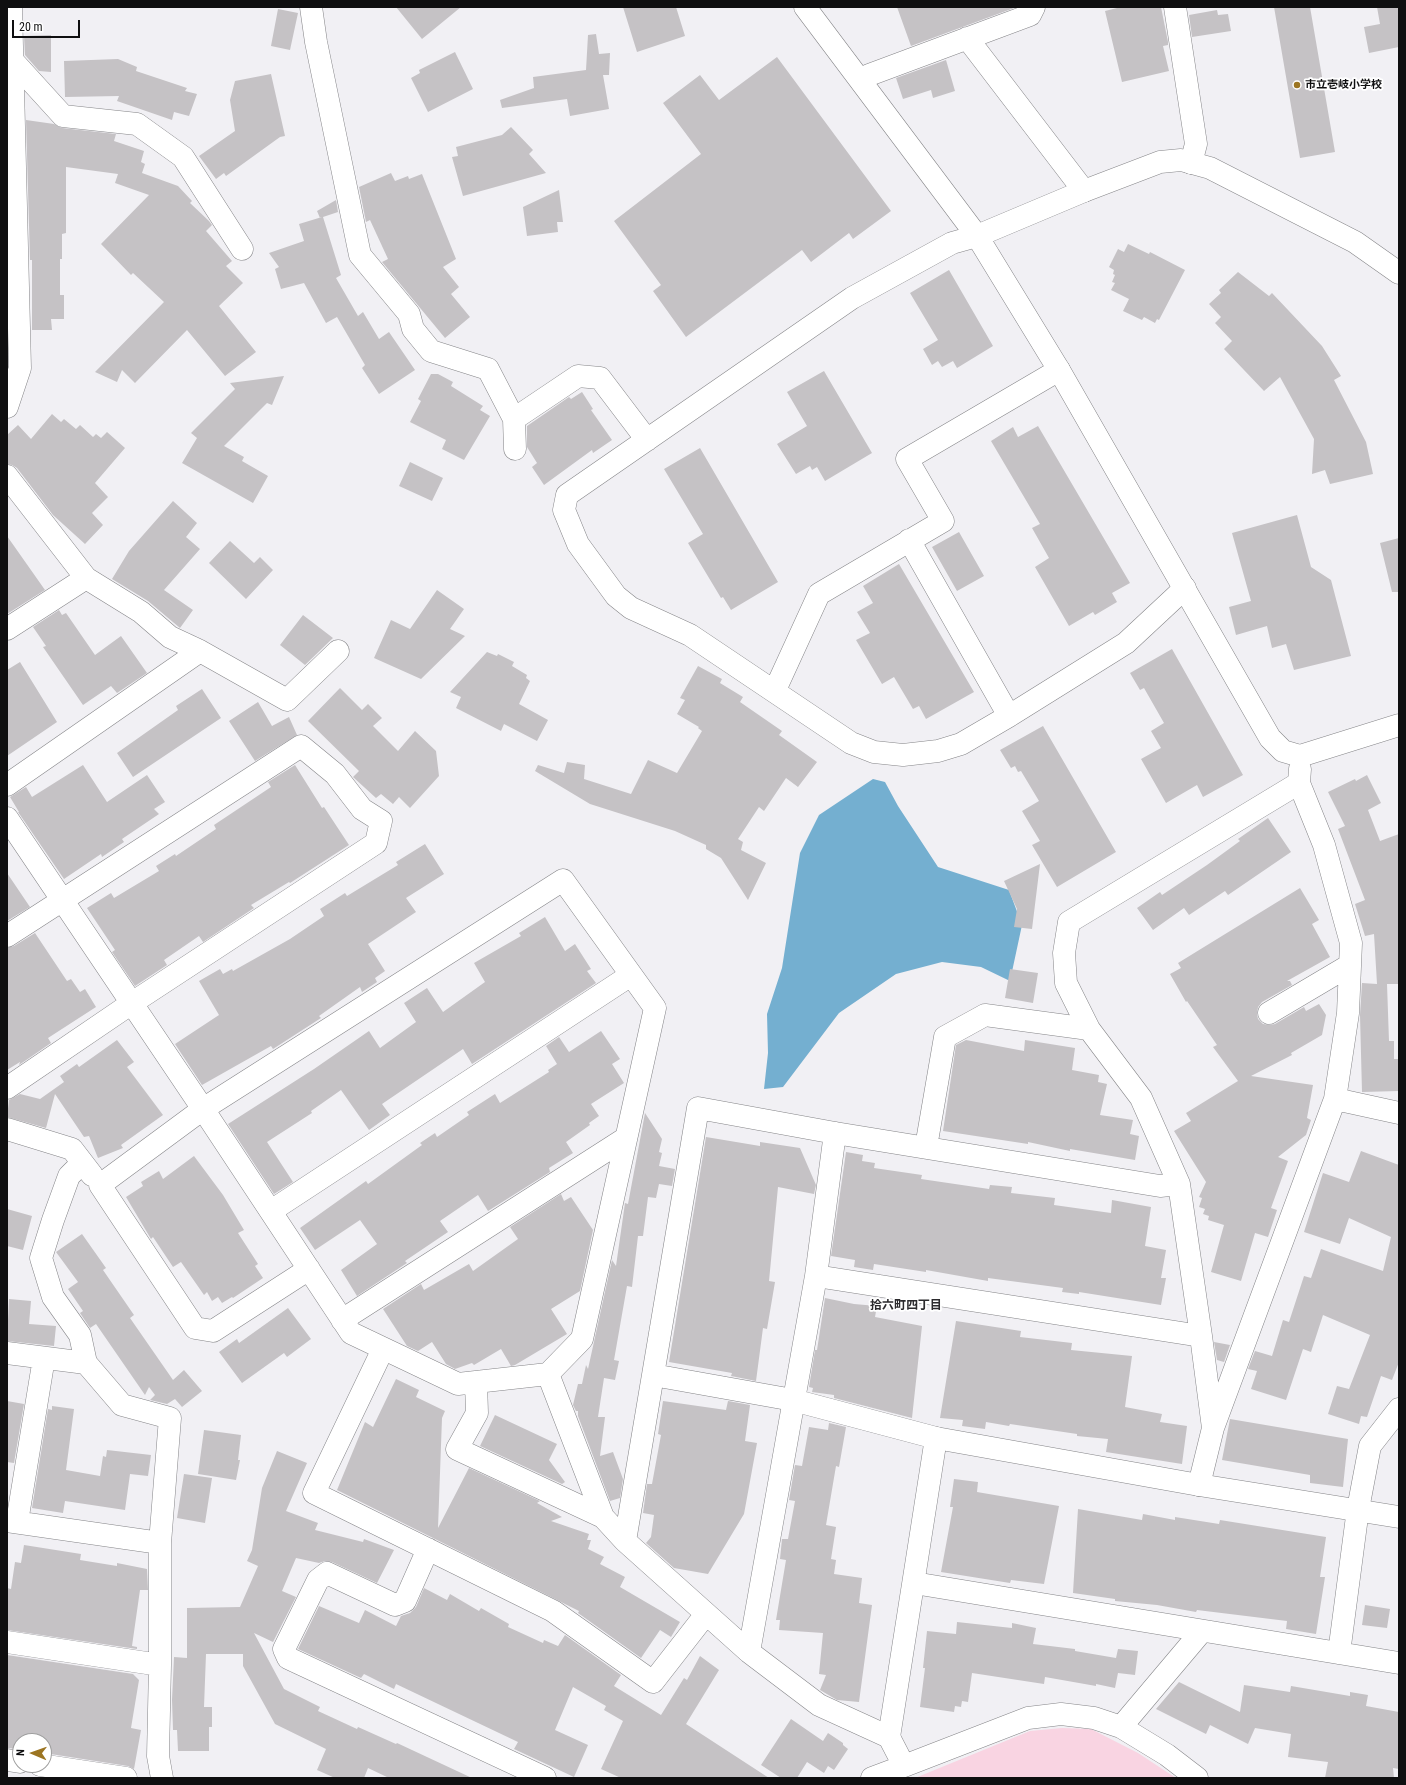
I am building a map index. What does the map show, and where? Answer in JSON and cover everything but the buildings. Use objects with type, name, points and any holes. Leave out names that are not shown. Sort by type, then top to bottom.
[{"type":"street","points":[[7,408],[20,368],[11,7]]},
{"type":"street","points":[[312,7],[316,42],[360,255],[409,314],[412,329],[431,351],[488,369],[514,419],[515,449]]},
{"type":"street","points":[[805,7],[977,236],[1059,370],[1270,738],[1284,751],[1300,756],[1399,725]]},
{"type":"street","points":[[862,82],[868,75],[1030,15],[1034,7]]},
{"type":"street","points":[[1175,7],[1196,144],[1191,163]]},
{"type":"street","points":[[967,38],[1084,191]]},
{"type":"street","points":[[12,60],[63,116],[137,124],[184,157],[242,249]]},
{"type":"street","points":[[1185,588],[1126,643],[1010,716],[961,744],[938,751],[903,755],[874,752],[851,743],[775,690],[690,635],[631,608],[616,596],[578,544],[564,510],[567,496],[852,298],[952,243],[977,236],[1084,191],[1160,162],[1181,160],[1210,168],[1355,242],[1399,273]]},
{"type":"street","points":[[775,690],[819,594],[943,521],[907,459],[1059,370]]},
{"type":"street","points":[[514,419],[578,376],[600,378],[647,440]]},
{"type":"street","points":[[7,476],[86,578],[141,612],[170,637],[200,651],[287,700],[338,651]]},
{"type":"street","points":[[909,540],[1010,716]]},
{"type":"street","points":[[7,629],[86,578]]},
{"type":"street","points":[[7,785],[200,651]]},
{"type":"street","points":[[7,936],[302,746],[335,774],[362,809],[381,821],[376,843],[132,1003],[7,1088]]},
{"type":"street","points":[[1199,1485],[1213,1428],[1336,1099],[1348,1013],[1351,943],[1324,845],[1299,783],[1300,756]]},
{"type":"street","points":[[1213,1428],[1179,1184],[1141,1098],[1089,1028],[1066,983],[1064,953],[1069,922],[1299,783]]},
{"type":"street","points":[[7,818],[203,1109],[351,1333],[458,1384],[548,1374],[582,1339],[655,1008],[563,880],[203,1109],[100,1185]]},
{"type":"street","points":[[1269,1013],[1350,965]]},
{"type":"street","points":[[271,1212],[631,975]]},
{"type":"street","points":[[926,1147],[945,1037],[985,1015],[1089,1028]]},
{"type":"street","points":[[1336,1099],[1399,1113]]},
{"type":"street","points":[[625,1541],[698,1108],[835,1133],[1160,1186],[1179,1184]]},
{"type":"street","points":[[7,1129],[72,1149],[100,1185],[195,1328],[214,1331],[309,1269]]},
{"type":"street","points":[[748,1652],[816,1276],[835,1133]]},
{"type":"street","points":[[342,1320],[626,1138]]},
{"type":"street","points":[[82,1163],[70,1176],[53,1220],[42,1258],[53,1297],[80,1335],[86,1363],[122,1405],[170,1418],[160,1543],[158,1756],[162,1778]]},
{"type":"street","points":[[816,1276],[1201,1336]]},
{"type":"street","points":[[383,1349],[314,1493],[553,1611],[653,1682],[706,1614]]},
{"type":"street","points":[[7,1353],[86,1363]]},
{"type":"street","points":[[44,1358],[12,1522],[160,1543]]},
{"type":"street","points":[[548,1374],[603,1517],[625,1541],[748,1652],[819,1705],[889,1737]]},
{"type":"street","points":[[653,1375],[793,1400],[936,1438],[1199,1485],[1358,1509],[1399,1517]]},
{"type":"street","points":[[476,1382],[477,1413],[457,1449],[603,1517]]},
{"type":"street","points":[[1339,1653],[1358,1509],[1370,1446],[1399,1409]]},
{"type":"street","points":[[904,1766],[889,1737],[936,1438]]},
{"type":"street","points":[[428,1549],[405,1601],[395,1605],[327,1573],[318,1580],[284,1649],[288,1658],[545,1778]]},
{"type":"street","points":[[914,1583],[1399,1663]]},
{"type":"street","points":[[1121,1727],[1202,1631]]},
{"type":"street","points":[[7,1642],[160,1665]]},
{"type":"street","points":[[872,1778],[1028,1718],[1061,1714],[1094,1718],[1121,1727],[1167,1755],[1197,1778]]},
{"type":"street","points":[[52,1767],[126,1778]]},
{"type":"shaded area","points":[[1062,1728],[1091,1729],[1138,1753],[1176,1778],[915,1778],[1030,1731]]},
{"type":"water","points":[[873,779],[885,782],[898,806],[938,867],[1009,890],[1022,925],[1010,981],[981,967],[942,962],[896,974],[839,1013],[783,1087],[764,1089],[768,1053],[767,1014],[782,968],[800,853],[819,815]]},
{"type":"place","name":"市立壱岐小学校","points":[[1297,85]]},
{"type":"district","name":"拾六町四丁目","points":[[906,1306]]}]
